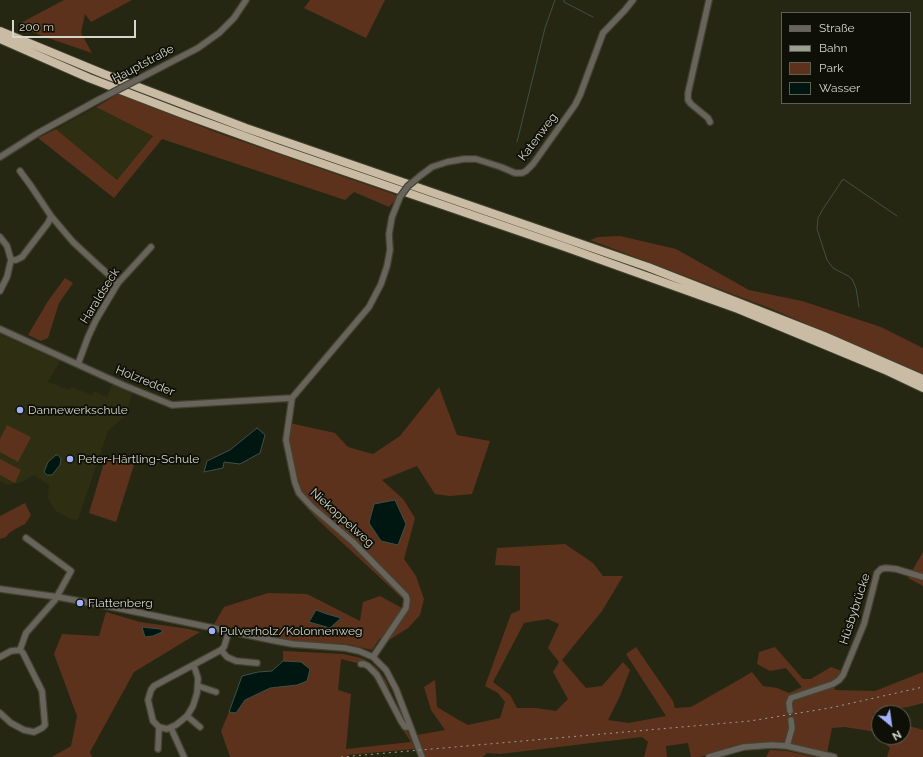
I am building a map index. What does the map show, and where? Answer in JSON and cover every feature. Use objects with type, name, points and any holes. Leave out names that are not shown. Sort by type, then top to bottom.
[{"type":"highway","points":[[0,31],[60,57],[246,128],[656,270],[817,333],[923,379]]},
{"type":"highway","points":[[0,40],[89,78],[183,114],[277,148],[580,252],[738,309],[885,370],[923,388]]},
{"type":"street","name":"Hauptstraße","points":[[0,157],[38,133],[198,48],[219,33],[234,18],[246,0]]},
{"type":"street","name":"Katenweg","points":[[292,398],[369,307],[381,284],[387,266],[390,250],[389,234],[392,217],[400,197],[408,186],[432,167],[451,161],[464,159],[476,159],[515,173],[522,173],[526,171],[533,164],[578,100],[603,32],[633,0]]},
{"type":"street","points":[[709,0],[688,93],[688,100],[708,118],[710,122]]},
{"type":"street","points":[[20,172],[51,216],[74,242],[118,282]]},
{"type":"street","points":[[11,260],[16,260],[22,257],[48,223],[51,216]]},
{"type":"street","points":[[0,237],[7,246],[11,260],[7,277],[0,291]]},
{"type":"street","name":"Haraldseck","points":[[78,364],[96,320],[118,282],[151,247]]},
{"type":"street","name":"Holzredder","points":[[0,330],[123,385],[172,405],[292,398]]},
{"type":"street","name":"Niekoppelweg","points":[[292,398],[286,440],[295,483],[299,493],[312,507],[353,542],[406,596],[406,608],[373,657]]},
{"type":"street","points":[[20,650],[26,633],[58,597],[71,572],[26,538]]},
{"type":"street","name":"Hüsbybrücke","points":[[790,710],[789,703],[791,698],[833,684],[843,675],[864,624],[877,573],[881,569],[886,568],[896,569],[923,577]]},
{"type":"street","points":[[0,589],[58,597],[117,608],[293,644],[345,648],[359,651],[373,657],[381,664],[392,678],[422,757]]},
{"type":"street","points":[[194,666],[198,678],[198,686],[196,699],[187,716],[171,728],[159,728],[152,721],[150,714],[148,700],[151,690],[154,686],[194,666],[221,650],[224,647],[229,632]]},
{"type":"street","points":[[0,656],[11,651],[20,650]]},
{"type":"street","points":[[0,713],[11,723],[24,730],[34,732],[45,725],[42,691],[23,653],[20,650]]},
{"type":"street","points":[[221,650],[227,657],[236,661],[257,663]]},
{"type":"street","points":[[361,664],[368,666],[377,675],[401,721],[405,727],[410,727]]},
{"type":"street","points":[[198,686],[216,692]]},
{"type":"street","points":[[187,716],[200,727]]},
{"type":"street","points":[[787,746],[792,728],[791,720]]},
{"type":"street","points":[[158,749],[159,728]]},
{"type":"street","points":[[171,728],[184,757]]},
{"type":"street","points":[[709,757],[744,747],[772,745],[787,746],[834,757]]},
{"type":"shaded area","points":[[96,107],[153,136],[117,180],[56,129]]},
{"type":"shaded area","points":[[0,334],[60,361],[48,382],[70,390],[72,387],[92,395],[94,391],[107,397],[113,383],[133,392],[125,416],[108,431],[78,520],[70,519],[56,511],[48,499],[49,485],[34,475],[20,483],[6,485],[0,481]]},
{"type":"green space","points":[[64,0],[132,0],[91,22],[85,14],[81,33],[92,53],[42,36],[17,25]]},
{"type":"green space","points":[[310,0],[385,0],[366,38],[304,8]]},
{"type":"green space","points":[[118,94],[218,133],[399,196],[389,207],[354,192],[345,200],[162,139],[114,198],[38,138],[56,129],[117,180],[153,136],[96,107]]},
{"type":"green space","points":[[620,236],[676,249],[749,290],[802,301],[881,327],[923,348],[923,374],[772,309],[590,240],[598,237]]},
{"type":"green space","points":[[65,278],[73,283],[59,303],[48,338],[41,341],[28,335],[48,301]]},
{"type":"green space","points":[[439,387],[457,435],[490,441],[472,494],[450,496],[435,494],[417,466],[382,480],[403,499],[415,518],[404,559],[416,576],[424,599],[420,615],[408,628],[386,642],[380,638],[372,650],[347,644],[286,641],[213,626],[224,607],[268,593],[307,594],[360,621],[363,602],[380,596],[402,608],[403,599],[319,521],[295,495],[283,441],[285,422],[335,433],[348,447],[373,454],[400,436]],"holes":[[[371,515],[398,545],[369,523]],[[316,610],[340,618],[330,628],[309,622]]]},
{"type":"green space","points":[[7,425],[31,437],[18,462],[0,452],[0,439]]},
{"type":"green space","points":[[106,456],[134,465],[116,522],[89,513]]},
{"type":"green space","points":[[0,459],[21,470],[15,483],[0,475]]},
{"type":"green space","points":[[25,503],[31,515],[25,524],[9,533],[6,537],[0,539],[0,516]]},
{"type":"green space","points":[[565,544],[593,563],[603,576],[623,576],[602,611],[562,660],[586,688],[602,686],[623,662],[630,670],[620,696],[608,720],[629,723],[666,716],[626,654],[636,647],[673,701],[675,708],[691,707],[752,672],[763,686],[777,688],[789,693],[802,687],[786,668],[770,671],[757,664],[759,652],[775,647],[803,679],[811,679],[831,667],[842,671],[838,679],[832,682],[835,690],[875,691],[923,672],[923,703],[911,706],[871,705],[871,731],[844,727],[832,728],[827,753],[798,746],[767,742],[740,745],[700,757],[691,757],[688,743],[666,746],[667,757],[644,757],[648,742],[642,737],[500,754],[487,753],[483,757],[425,757],[417,735],[445,730],[431,710],[424,687],[435,680],[437,707],[457,719],[468,725],[500,718],[505,702],[498,693],[485,686],[511,614],[520,610],[520,566],[495,565],[497,548]],"holes":[[[548,619],[559,624],[548,648],[559,662],[553,672],[568,699],[556,711],[536,708],[517,708],[510,695],[493,682],[524,623]]]},
{"type":"green space","points":[[923,552],[923,586],[908,578]]},
{"type":"green space","points":[[106,612],[140,622],[200,632],[134,672],[90,752],[92,757],[52,757],[71,746],[77,716],[54,654],[62,634],[99,636]],"holes":[[[145,627],[149,629],[160,629],[145,637]]]},
{"type":"green space","points":[[283,651],[343,654],[361,658],[369,662],[377,668],[386,681],[415,749],[347,755],[347,757],[230,757],[221,731],[229,712],[236,713],[245,700],[270,688],[297,685],[301,662],[283,661]],"holes":[[[341,659],[357,663],[363,662],[380,687],[397,721],[411,742],[346,749],[351,694],[338,690]]]},
{"type":"green space","points":[[911,726],[923,730],[923,757],[887,757],[890,748],[887,745],[911,745]]},
{"type":"green space","points":[[770,750],[787,751],[814,757],[766,757]]},
{"type":"water","points":[[257,428],[265,435],[260,453],[240,464],[224,462],[223,468],[204,472],[207,461],[230,450]]},
{"type":"water","points":[[58,455],[61,459],[60,465],[52,475],[47,475],[44,472],[48,462]]},
{"type":"water","points":[[395,500],[406,524],[398,545],[381,541],[369,523],[374,504]]},
{"type":"water","points":[[316,610],[341,618],[330,628],[309,622]]},
{"type":"water","points":[[142,627],[160,629],[162,632],[153,636],[145,637]]},
{"type":"water","points":[[283,661],[301,662],[310,669],[307,681],[297,685],[270,688],[245,700],[236,713],[229,712],[242,676],[258,672],[272,671]]},
{"type":"waterway","points":[[517,142],[545,28],[555,0]]},
{"type":"waterway","points":[[564,0],[564,2],[593,17]]},
{"type":"waterway","points":[[859,307],[856,288],[852,279],[833,268],[827,260],[817,229],[818,218],[843,179],[897,216]]},
{"type":"railway","points":[[341,757],[750,721],[830,708],[923,687]]},
{"type":"place","name":"Dannewerkschule","points":[[20,410]]},
{"type":"place","name":"Peter-Härtling-Schule","points":[[70,459]]},
{"type":"place","name":"Flattenberg","points":[[80,603]]},
{"type":"place","name":"Pulverholz/Kolonnenweg","points":[[212,631]]}]
